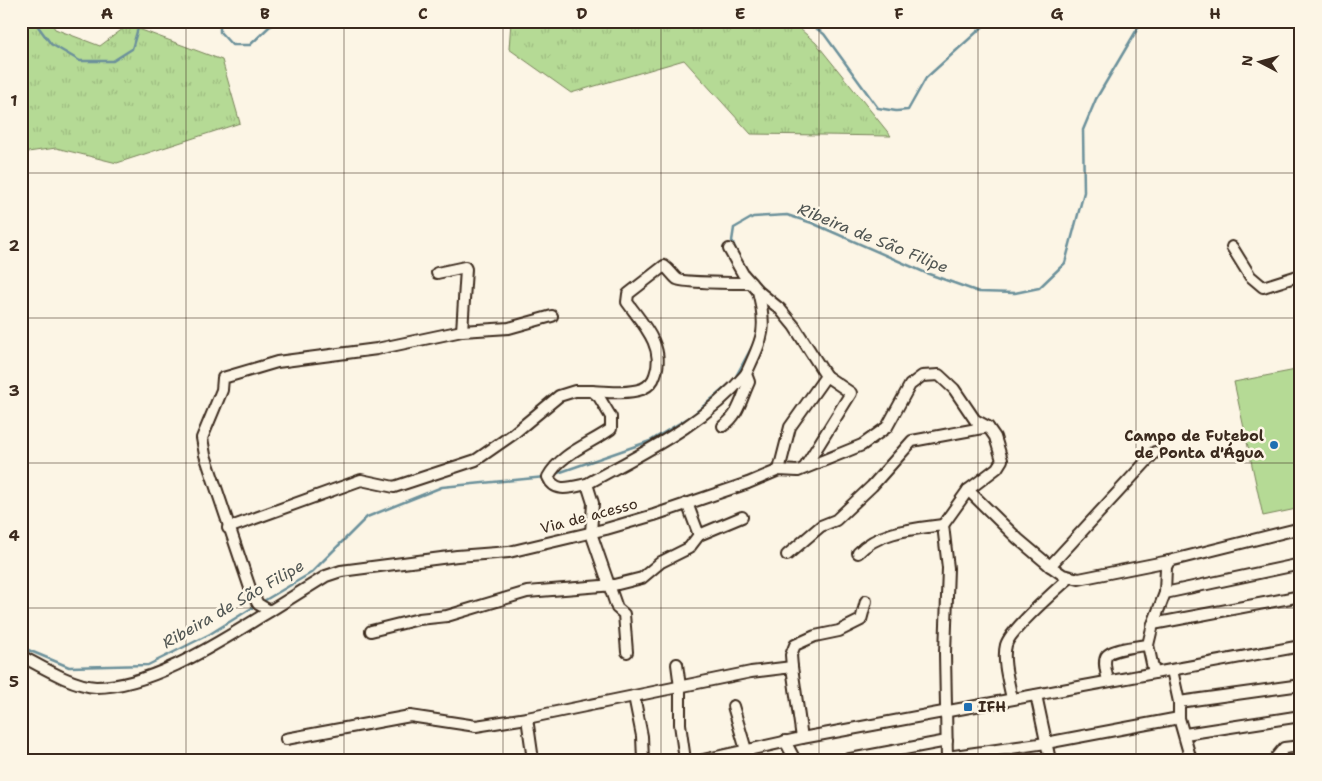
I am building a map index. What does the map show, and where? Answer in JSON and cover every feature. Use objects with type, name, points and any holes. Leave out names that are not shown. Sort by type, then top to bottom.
[{"type":"street","points":[[1232,247],[1250,276],[1264,287],[1301,274]]},
{"type":"street","points":[[729,249],[755,287],[780,309],[818,361],[826,376],[851,393],[805,467]]},
{"type":"street","points":[[228,528],[361,480],[394,487],[476,460],[512,435],[559,396],[575,391],[625,393],[644,388],[652,382],[658,360],[655,343],[627,302],[628,294],[664,266],[672,271],[676,279],[685,283],[710,281],[755,287]]},
{"type":"street","points":[[437,273],[465,267],[466,269],[462,331]]},
{"type":"street","points":[[592,391],[599,397],[612,417],[611,429],[553,467],[548,477],[551,484],[561,489],[587,484],[688,428],[728,395],[746,374],[762,336],[764,317],[755,287]]},
{"type":"street","points":[[270,611],[258,604],[251,591],[228,528],[205,455],[202,438],[222,390],[223,378],[277,362],[377,349],[462,331],[509,328],[552,316]]},
{"type":"street","points":[[723,426],[733,419],[739,410],[749,382],[746,374]]},
{"type":"street","name":"Via de acesso","points":[[21,656],[64,678],[94,687],[124,684],[167,670],[270,611],[326,576],[341,571],[457,556],[509,552],[591,533],[748,483],[778,470],[798,471],[829,460],[862,445],[886,427],[910,385],[922,376],[939,375],[954,389],[975,420],[988,428],[995,437],[1002,460],[997,468],[968,490],[943,525]]},
{"type":"street","points":[[778,470],[790,427],[826,376]]},
{"type":"street","points":[[787,555],[821,526],[836,520],[872,486],[912,441],[988,428]]},
{"type":"street","points":[[1050,566],[1155,452]]},
{"type":"street","points":[[587,484],[593,503],[591,533],[617,608],[624,614],[627,652]]},
{"type":"street","points":[[968,490],[1018,539],[1050,566],[1069,578],[1094,578],[1301,528]]},
{"type":"street","points":[[687,503],[699,535]]},
{"type":"street","points":[[371,631],[420,619],[448,616],[527,592],[609,585],[642,578],[661,562],[689,548],[699,535],[742,517]]},
{"type":"street","points":[[858,553],[867,544],[886,536],[943,525],[948,568],[945,712],[947,758],[1046,743],[1179,718]]},
{"type":"street","points":[[1154,673],[1148,645],[1153,624],[1165,592],[1166,567],[1169,561]]},
{"type":"street","points":[[1165,592],[1301,564]]},
{"type":"street","points":[[1012,699],[1005,655],[1006,643],[1014,632],[1069,578]]},
{"type":"street","points":[[1153,624],[1301,596]]},
{"type":"street","points":[[802,738],[791,655],[795,645],[815,636],[839,632],[861,620],[866,601]]},
{"type":"street","points":[[1108,681],[1105,664],[1106,656],[1111,652],[1148,645]]},
{"type":"street","points":[[703,760],[747,755],[785,741],[1301,646]]},
{"type":"street","points":[[677,664],[680,687],[680,724],[685,760]]},
{"type":"street","points":[[286,739],[410,716],[476,726],[527,718],[771,668],[792,667]]},
{"type":"street","points":[[1172,670],[1179,702],[1179,718],[1191,760]]},
{"type":"street","points":[[1179,702],[1301,685]]},
{"type":"street","points":[[634,696],[642,736],[643,760]]},
{"type":"street","points":[[1036,696],[1050,760]]},
{"type":"street","points":[[733,706],[747,755]]},
{"type":"street","points":[[1185,734],[1301,716]]},
{"type":"street","points":[[527,718],[533,760]]},
{"type":"street","points":[[785,741],[795,760]]},
{"type":"street","points":[[845,760],[947,741]]},
{"type":"street","points":[[1274,760],[1284,748],[1301,746]]},
{"type":"green space","points":[[21,21],[50,21],[55,29],[100,46],[128,25],[222,60],[240,123],[117,163],[56,148],[21,153]]},
{"type":"green space","points":[[511,21],[791,21],[816,43],[891,136],[751,134],[684,60],[571,93],[509,49]]},
{"type":"green space","name":"Campo de Futebol de Ponta d'Água","points":[[1301,369],[1301,508],[1263,516],[1234,382]]},
{"type":"waterway","points":[[34,21],[51,44],[80,61],[113,61],[132,49],[140,21]]},
{"type":"waterway","points":[[220,21],[220,32],[232,45],[250,45],[269,27],[281,21]]},
{"type":"waterway","points":[[806,21],[824,34],[878,108],[896,111],[908,110],[926,78],[989,21]]},
{"type":"waterway","name":"Ribeira de São Filipe","points":[[741,261],[732,241],[734,228],[753,217],[787,215],[812,223],[926,273],[979,292],[1015,293],[1039,288],[1065,263],[1084,192],[1083,130],[1096,99],[1142,21]]},
{"type":"waterway","name":"Ribeira de São Filipe","points":[[555,474],[650,441],[693,415],[734,380],[755,341]]},
{"type":"waterway","name":"Ribeira de São Filipe","points":[[262,602],[311,573],[367,517],[442,487],[545,477]]},
{"type":"waterway","name":"Ribeira de São Filipe","points":[[21,647],[69,667],[148,665],[210,634],[255,606]]},
{"type":"place","name":"Campo de Futebol de Ponta d'Água","points":[[1274,445]]},
{"type":"place","name":"IFH","points":[[968,707]]}]
